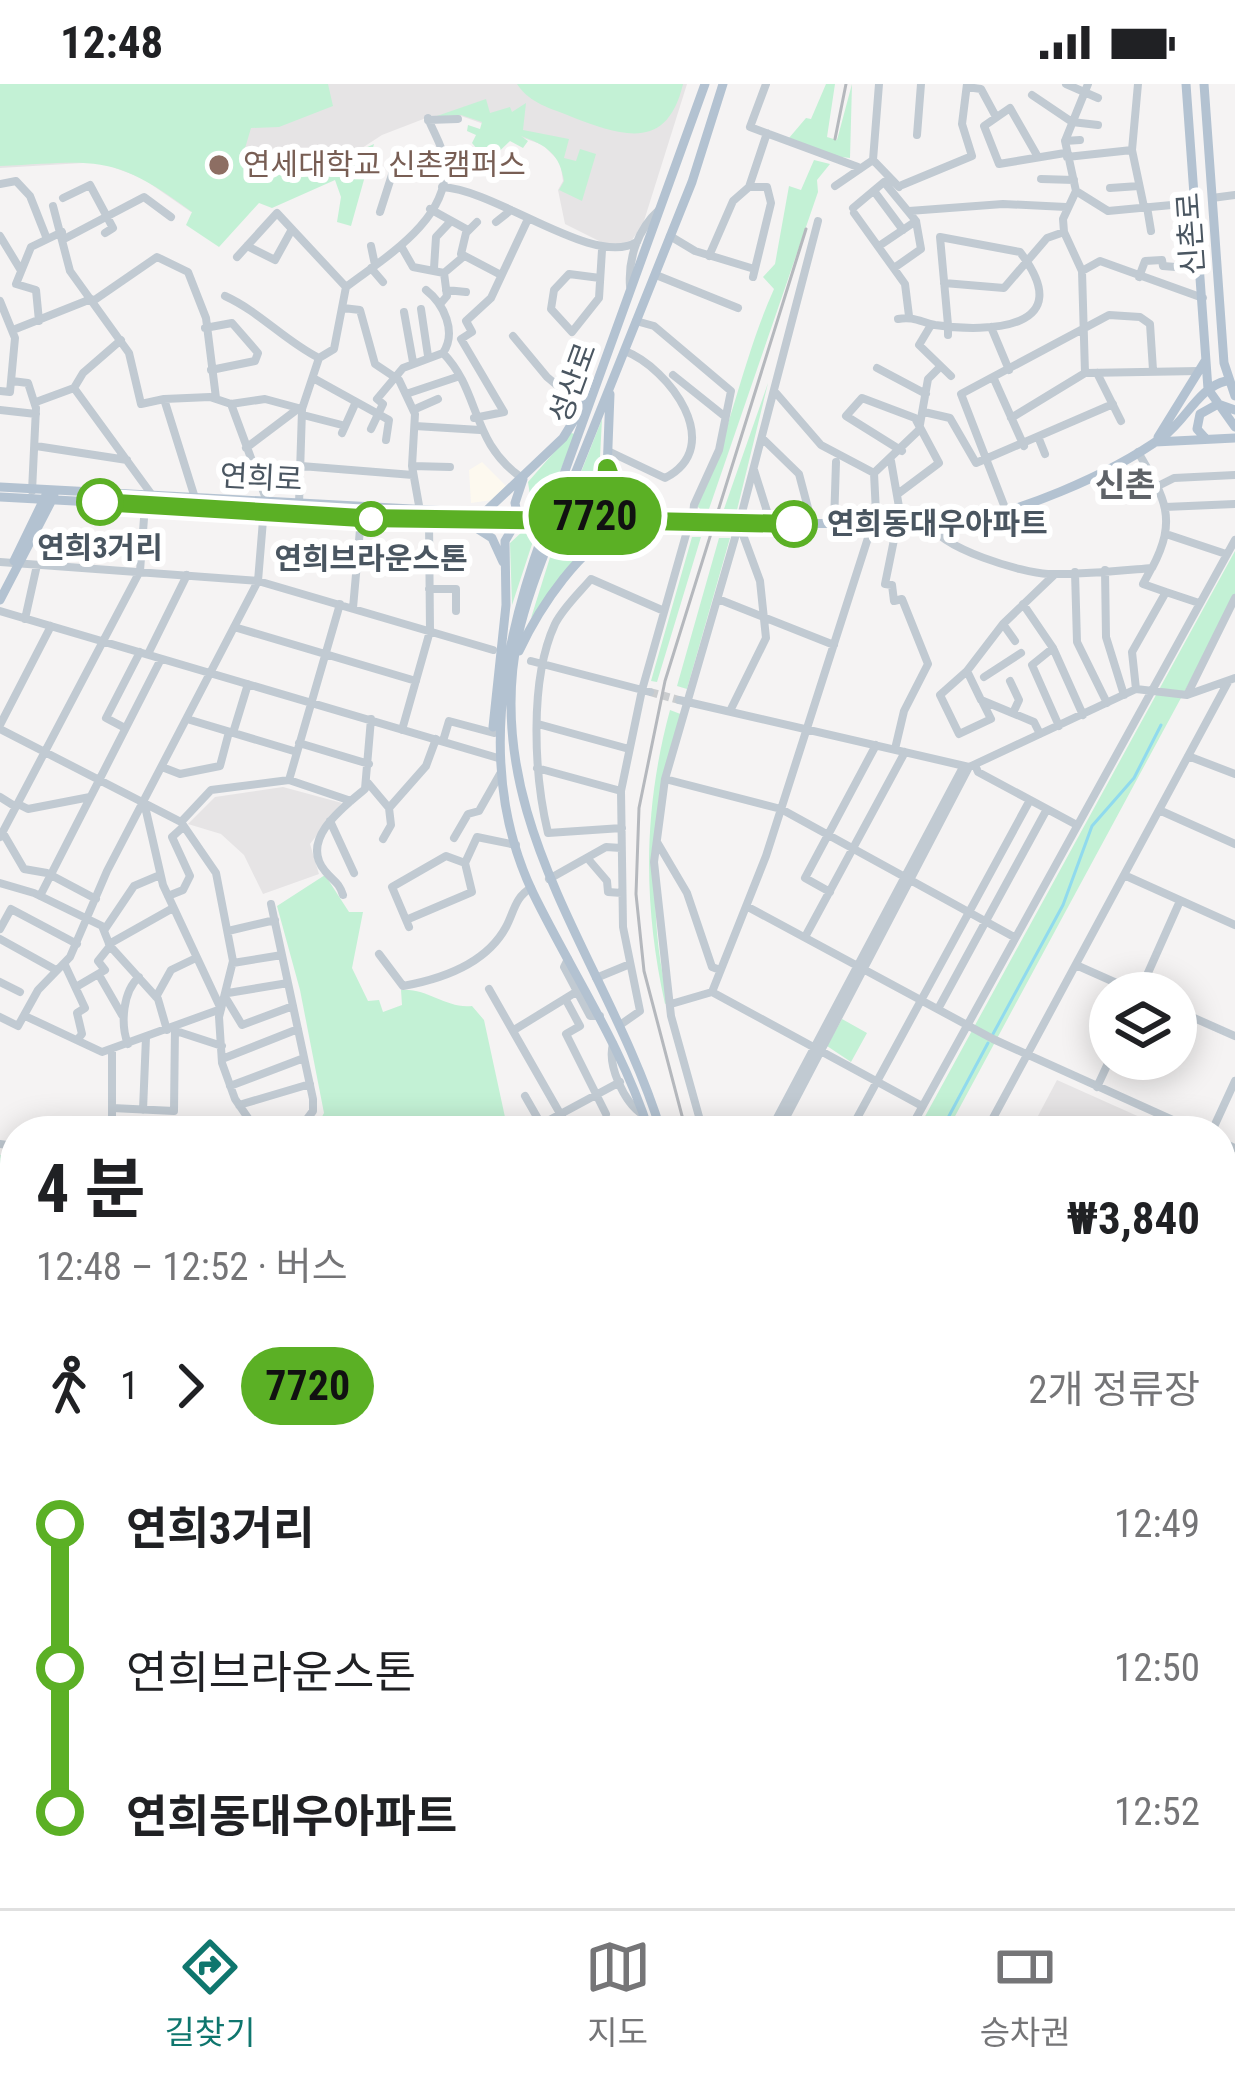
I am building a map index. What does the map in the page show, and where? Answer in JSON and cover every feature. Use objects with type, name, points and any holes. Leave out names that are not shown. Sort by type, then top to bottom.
[{"type":"main road","name":"성산로","points":[[644,1116],[602,1016],[531,888],[515,844],[497,754],[508,646],[630,286],[705,84]]},
{"type":"main road","name":"성산로","points":[[558,504],[656,274],[723,84]]},
{"type":"main road","name":"신촌로","points":[[1186,84],[1203,298],[1202,366],[1208,389]]},
{"type":"main road","name":"신촌로","points":[[1204,84],[1226,381]]},
{"type":"main road","points":[[1155,442],[1202,366]]},
{"type":"main road","points":[[1226,381],[1235,395]]},
{"type":"main road","name":"연희로","points":[[149,501],[195,498],[361,518],[462,522],[931,524],[1007,513],[1155,442],[1208,389],[1226,381]]},
{"type":"main road","points":[[480,514],[563,438],[598,383]]},
{"type":"main road","points":[[580,562],[590,540],[587,521],[604,503],[611,383]]},
{"type":"main road","points":[[1208,389],[1235,428]]},
{"type":"main road","points":[[1218,404],[1235,410]]},
{"type":"main road","points":[[1211,440],[1200,434],[1196,420],[1218,404]]},
{"type":"main road","points":[[1155,442],[1235,438]]},
{"type":"main road","points":[[607,468],[616,492],[647,521]]},
{"type":"main road","points":[[497,754],[494,733],[505,541],[518,519],[516,497],[524,478]]},
{"type":"main road","name":"연희로","points":[[0,487],[31,494]]},
{"type":"main road","points":[[0,600],[51,495]]},
{"type":"main road","name":"연희로","points":[[0,496],[265,507],[299,504],[518,519]]},
{"type":"main road","points":[[515,662],[534,620],[580,562],[628,521]]},
{"type":"main road","points":[[462,522],[492,538],[506,568]]},
{"type":"main road","name":"성산로","points":[[548,531],[515,662],[513,758],[521,802],[549,879],[620,1025],[655,1116]]},
{"type":"main road","points":[[0,587],[16,564]]},
{"type":"street","points":[[766,84],[748,124],[831,160],[858,166]]},
{"type":"street","points":[[879,84],[873,160],[916,221],[921,249],[894,268]]},
{"type":"street","points":[[917,135],[922,84]]},
{"type":"street","points":[[1066,84],[1086,88],[1098,98]]},
{"type":"street","points":[[1138,84],[1132,150],[1150,232]]},
{"type":"street","points":[[909,316],[905,284],[854,211],[884,182],[897,188],[973,155],[962,124],[967,85],[981,88],[995,116]]},
{"type":"street","points":[[1086,88],[1065,141],[1075,185],[1102,210],[1193,203]]},
{"type":"street","points":[[1032,95],[1072,122],[1098,125]]},
{"type":"street","points":[[1038,157],[1010,108],[995,116],[982,132],[999,164],[1132,150]]},
{"type":"street","points":[[299,504],[300,412],[320,358],[334,349],[346,287],[401,246],[430,209],[442,187],[444,154],[428,119],[458,119]]},
{"type":"street","points":[[709,256],[733,200],[749,187],[767,133]]},
{"type":"street","points":[[1065,141],[1080,140]]},
{"type":"street","points":[[380,212],[398,155],[444,154]]},
{"type":"street","points":[[835,187],[858,166],[873,160]]},
{"type":"street","points":[[1041,178],[1075,185]]},
{"type":"street","points":[[0,184],[16,181],[25,188],[47,239]]},
{"type":"street","points":[[63,198],[90,185],[113,228],[105,233]]},
{"type":"street","points":[[1075,185],[1066,207],[1064,232],[1082,271],[1085,373]]},
{"type":"street","points":[[1110,188],[1139,186]]},
{"type":"street","points":[[442,187],[460,188],[602,250],[638,242]]},
{"type":"street","points":[[670,236],[752,273],[772,194],[767,187],[749,187]]},
{"type":"street","points":[[874,191],[903,230]]},
{"type":"street","points":[[1212,198],[1235,195]]},
{"type":"street","points":[[39,321],[36,290],[16,287],[31,247],[144,197],[171,217]]},
{"type":"street","points":[[909,211],[1003,204],[1066,207]]},
{"type":"street","points":[[52,206],[70,271],[129,353],[141,404],[164,400],[231,404],[265,399],[342,429],[355,404]]},
{"type":"street","points":[[430,209],[451,221],[473,225],[463,257],[444,273]]},
{"type":"street","points":[[630,286],[628,269],[638,242],[660,209]]},
{"type":"street","points":[[496,222],[511,210]]},
{"type":"street","points":[[237,257],[277,213],[346,287]]},
{"type":"street","points":[[474,418],[504,412],[460,339],[472,332],[466,321],[491,298],[529,219]]},
{"type":"street","points":[[434,268],[436,237],[451,221]]},
{"type":"street","points":[[699,1116],[663,973],[656,841],[683,701],[740,522],[818,221]]},
{"type":"street","points":[[879,246],[916,221]]},
{"type":"street","points":[[247,245],[275,260],[292,230]]},
{"type":"street","points":[[944,283],[996,290],[1029,265],[1047,238],[1064,232]]},
{"type":"street","points":[[0,236],[20,269]]},
{"type":"street","points":[[898,319],[909,316],[948,330],[992,328],[1035,313],[1040,299],[1029,265],[1019,252],[940,238],[948,330]]},
{"type":"street","points":[[371,246],[373,266],[383,282]]},
{"type":"street","points":[[401,246],[413,267],[444,273]]},
{"type":"street","points":[[600,278],[569,274],[554,290],[550,309],[572,332],[581,328],[599,298],[602,250]]},
{"type":"street","points":[[13,330],[93,299],[151,259],[163,256],[197,284],[217,400]]},
{"type":"street","points":[[463,257],[501,275]]},
{"type":"street","name":"신촌로","points":[[1138,277],[1145,261],[1162,260],[1162,266],[1177,271],[1201,269]]},
{"type":"street","points":[[1082,271],[1100,261],[1203,298]]},
{"type":"street","points":[[441,303],[446,290],[444,273]]},
{"type":"street","points":[[656,274],[738,308]]},
{"type":"street","points":[[371,429],[383,404],[377,400],[395,377],[413,362],[443,352],[450,338],[441,303],[426,290]]},
{"type":"street","points":[[446,290],[466,292]]},
{"type":"street","points":[[226,296],[288,344],[320,358]]},
{"type":"street","points":[[0,301],[13,330],[10,392],[0,391]]},
{"type":"street","points":[[1220,306],[1235,305]]},
{"type":"street","points":[[343,308],[360,310],[375,364],[395,377],[406,394],[415,426],[412,471],[420,512]]},
{"type":"street","points":[[422,309],[428,356]]},
{"type":"street","points":[[404,311],[413,362]]},
{"type":"street","points":[[1007,513],[961,394],[1108,315],[1140,317],[1150,324],[1153,370]]},
{"type":"street","points":[[620,1025],[639,1015],[622,893],[621,791],[664,611],[694,505],[719,450],[731,392],[654,326],[636,321]]},
{"type":"street","points":[[205,328],[232,323],[258,353],[255,362],[212,370]]},
{"type":"street","points":[[931,325],[919,345],[938,369],[951,376]]},
{"type":"street","points":[[992,328],[1010,370]]},
{"type":"street","name":"성산로","points":[[513,336],[547,377],[583,406]]},
{"type":"street","points":[[36,402],[74,388],[83,373],[121,340]]},
{"type":"street","points":[[608,451],[665,478],[684,462],[693,435],[687,410],[672,390],[625,351]]},
{"type":"street","points":[[443,352],[460,376],[492,453],[524,478]]},
{"type":"street","points":[[1011,418],[1085,373],[1202,366]]},
{"type":"street","points":[[877,368],[926,394]]},
{"type":"street","points":[[874,473],[919,430],[926,394],[938,369]]},
{"type":"street","points":[[1097,373],[1121,421]]},
{"type":"street","points":[[673,375],[723,416]]},
{"type":"street","points":[[406,394],[460,376]]},
{"type":"street","points":[[313,378],[389,420],[386,440]]},
{"type":"street","points":[[994,379],[1024,446]]},
{"type":"street","points":[[12,381],[28,383],[36,402],[31,494]]},
{"type":"street","points":[[74,388],[129,460],[149,501],[140,572],[1,835],[24,869],[97,899]]},
{"type":"street","points":[[776,393],[821,445],[874,473]]},
{"type":"street","points":[[899,493],[939,463],[915,418],[881,400],[862,398],[846,416],[902,451]]},
{"type":"street","points":[[412,410],[438,399]]},
{"type":"street","points":[[164,400],[195,498]]},
{"type":"street","points":[[0,1017],[18,1026],[38,990],[77,944],[144,800],[258,581],[265,507],[231,404]]},
{"type":"street","points":[[924,412],[950,418],[976,463],[1113,404]]},
{"type":"street","points":[[0,410],[36,414]]},
{"type":"street","points":[[246,448],[300,412]]},
{"type":"street","points":[[415,426],[480,430]]},
{"type":"street","points":[[762,437],[799,474],[812,523]]},
{"type":"street","points":[[1039,439],[1045,454]]},
{"type":"street","points":[[36,446],[129,460]]},
{"type":"street","points":[[1137,450],[1164,507],[1169,535],[1143,584],[1199,603]]},
{"type":"street","points":[[806,938],[900,751],[904,710],[928,664],[902,599],[894,601],[892,585],[885,584],[899,525],[899,493],[891,461]]},
{"type":"street","points":[[834,524],[836,463]]},
{"type":"street","points":[[301,466],[412,471],[450,467]]},
{"type":"street","points":[[754,470],[771,524]]},
{"type":"street","points":[[712,992],[748,907],[872,525],[874,473]]},
{"type":"street","points":[[1156,487],[1174,478],[1235,475]]},
{"type":"street","points":[[1164,507],[1235,504]]},
{"type":"street","points":[[353,608],[361,518]]},
{"type":"street","points":[[402,730],[430,631],[429,521]]},
{"type":"street","points":[[730,711],[766,638],[760,581],[740,522]]},
{"type":"street","points":[[931,524],[937,536],[972,554],[1055,574],[1152,568]]},
{"type":"street","points":[[1169,535],[1226,554]]},
{"type":"street","points":[[917,1116],[1149,688],[1235,540]]},
{"type":"street","points":[[0,562],[258,581],[493,650]]},
{"type":"street","points":[[25,619],[37,565]]},
{"type":"street","points":[[1105,570],[1106,637],[1124,694]]},
{"type":"street","points":[[1075,572],[1077,642],[1107,704]]},
{"type":"street","points":[[125,728],[106,718],[187,574]]},
{"type":"street","points":[[967,671],[991,719],[959,734],[940,695],[1055,574]]},
{"type":"street","points":[[622,828],[548,833],[537,768],[546,665],[556,623],[591,579],[664,611]]},
{"type":"street","points":[[429,589],[456,585],[456,611]]},
{"type":"street","points":[[1136,689],[1132,652],[1166,592]]},
{"type":"street","points":[[1187,695],[1235,598]]},
{"type":"street","points":[[717,599],[834,645]]},
{"type":"street","points":[[289,780],[340,604]]},
{"type":"street","points":[[1023,604],[1053,649],[1083,715]]},
{"type":"street","points":[[0,611],[497,754]]},
{"type":"street","points":[[1003,624],[1016,641]]},
{"type":"street","points":[[26,1016],[102,1052],[221,1009],[233,963],[216,873],[182,825],[144,800],[0,727],[51,626]]},
{"type":"street","points":[[234,627],[416,681]]},
{"type":"street","points":[[1053,649],[1032,665],[1059,726]]},
{"type":"street","points":[[986,651],[1002,666]]},
{"type":"street","points":[[984,677],[1022,652]]},
{"type":"street","points":[[40,896],[161,659]]},
{"type":"street","points":[[531,661],[646,692]]},
{"type":"street","points":[[782,1116],[969,766],[1136,689],[1187,695],[1232,679]]},
{"type":"street","points":[[994,1116],[1232,679]]},
{"type":"street","points":[[1010,681],[1018,700],[1013,713]]},
{"type":"street","points":[[162,767],[180,774],[220,766],[248,684]]},
{"type":"street","points":[[1220,696],[1235,699]]},
{"type":"street","points":[[981,700],[1034,722],[1040,734]]},
{"type":"street","points":[[683,701],[969,766],[1075,824]]},
{"type":"street","points":[[187,719],[369,764]]},
{"type":"street","points":[[330,821],[353,871],[342,891],[322,868],[317,847],[330,821],[368,783],[371,719]]},
{"type":"street","points":[[389,808],[426,766],[448,721],[494,733]]},
{"type":"street","points":[[538,724],[629,749]]},
{"type":"street","points":[[830,892],[805,878],[876,745]]},
{"type":"street","points":[[1188,756],[1235,774]]},
{"type":"street","points":[[537,768],[621,791]]},
{"type":"street","points":[[456,835],[468,814],[479,811],[500,774]]},
{"type":"street","points":[[665,779],[781,809],[1014,937]]},
{"type":"street","points":[[168,896],[183,890],[190,876],[172,837],[211,790],[289,780],[350,801]]},
{"type":"street","points":[[368,783],[389,808],[392,824],[383,838]]},
{"type":"street","points":[[0,797],[28,809],[90,797]]},
{"type":"street","points":[[144,800],[168,896],[221,1009],[222,1059],[246,1116]]},
{"type":"street","points":[[858,1116],[1030,800]]},
{"type":"street","points":[[938,1009],[1047,809]]},
{"type":"street","points":[[1159,810],[1235,844]]},
{"type":"street","points":[[465,863],[446,856],[392,887],[408,924],[472,892],[465,863],[477,838],[515,844]]},
{"type":"street","points":[[656,841],[687,893],[712,967],[720,970]]},
{"type":"street","points":[[549,879],[606,847],[621,848]]},
{"type":"street","points":[[590,860],[607,880],[608,892],[622,893]]},
{"type":"street","points":[[105,929],[134,886],[160,874]]},
{"type":"street","points":[[1124,875],[1235,926]]},
{"type":"street","points":[[0,883],[40,896],[105,929],[110,945],[156,997],[173,1029],[173,1111],[112,1108]]},
{"type":"street","points":[[379,954],[403,986],[433,982],[484,954],[505,930],[520,894],[531,888]]},
{"type":"street","points":[[1148,972],[1180,901]]},
{"type":"street","points":[[272,904],[310,1084],[313,1111],[309,1116]]},
{"type":"street","points":[[748,907],[1028,1056],[1163,1116]]},
{"type":"street","points":[[76,987],[105,970],[98,961],[110,945],[173,908]]},
{"type":"street","points":[[0,929],[11,909],[77,944]]},
{"type":"street","points":[[228,931],[275,920]]},
{"type":"street","points":[[0,939],[60,966],[85,1008],[77,1012],[82,1034],[77,1040]]},
{"type":"street","points":[[233,963],[282,955]]},
{"type":"street","name":"성산로","points":[[569,957],[564,967],[576,992],[590,1016],[602,1016]]},
{"type":"street","points":[[156,997],[171,970],[197,958]]},
{"type":"street","points":[[596,978],[630,964]]},
{"type":"street","points":[[1076,964],[1093,972]]},
{"type":"street","points":[[98,975],[123,1016]]},
{"type":"street","points":[[128,1044],[120,1025],[129,986],[139,977]]},
{"type":"street","points":[[227,996],[288,983]]},
{"type":"street","points":[[0,998],[4,984],[20,992]]},
{"type":"street","points":[[489,989],[560,1114]]},
{"type":"street","points":[[514,1030],[576,992]]},
{"type":"street","points":[[671,1004],[712,992],[922,1106]]},
{"type":"street","points":[[227,996],[242,1025],[293,1006]]},
{"type":"street","points":[[566,1000],[580,1026],[566,1034],[605,1114]]},
{"type":"street","points":[[1197,1019],[1235,1036]]},
{"type":"street","points":[[173,1029],[223,1046]]},
{"type":"street","points":[[222,1059],[298,1029]]},
{"type":"street","points":[[143,1110],[146,1037]]},
{"type":"street","name":"성산로","points":[[613,1042],[610,1055],[620,1082],[634,1109],[644,1116]]},
{"type":"street","points":[[112,1049],[112,1116]]},
{"type":"street","points":[[230,1086],[304,1058]]},
{"type":"street","points":[[1097,1087],[1100,1080]]},
{"type":"street","points":[[558,1116],[620,1082]]},
{"type":"street","points":[[1219,1116],[1235,1082]]},
{"type":"street","points":[[238,1105],[310,1084]]},
{"type":"street","points":[[525,1096],[537,1116]]},
{"type":"shaded area","name":"연세대학교 신촌캠퍼스","points":[[0,84],[687,84],[643,224],[632,240],[611,247],[565,224],[558,190],[563,181],[560,162],[543,145],[461,116],[426,118],[382,135],[342,161],[191,212],[142,178],[99,162],[0,168]]},
{"type":"shaded area","points":[[482,462],[506,486],[492,500],[471,503],[469,470]]},
{"type":"shaded area","points":[[283,787],[342,803],[310,844],[319,874],[263,894],[244,855],[221,834],[188,824],[215,797]]},
{"type":"shaded area","points":[[1057,1080],[1137,1116],[1038,1116]]},
{"type":"green space","points":[[0,84],[328,84],[333,106],[279,127],[251,128],[243,155],[248,162],[264,172],[292,172],[295,180],[374,144],[351,226],[337,222],[341,197],[335,180],[272,208],[259,203],[219,247],[186,225],[192,212],[121,170],[82,163],[0,166]]},
{"type":"green space","points":[[517,84],[683,84],[666,121],[654,129],[625,133],[549,108]]},
{"type":"green space","points":[[826,84],[835,84],[827,137],[837,140],[852,84],[850,158],[824,155],[789,138],[806,118],[811,119]]},
{"type":"green space","points":[[486,99],[490,113],[510,107],[512,112],[526,103],[523,130],[569,139],[564,158],[576,161],[580,149],[596,154],[582,201],[559,190],[564,181],[559,164],[538,143],[521,136],[528,141],[523,148],[510,141],[488,162],[472,143],[476,135],[467,131],[468,125],[480,129],[482,122],[461,115],[434,117]]},
{"type":"green space","points":[[814,160],[830,164],[817,180],[818,192],[709,509],[701,510],[697,506],[774,289],[763,277],[775,264],[789,186],[801,190]]},
{"type":"green space","points":[[768,383],[737,510],[724,509]]},
{"type":"green space","points":[[602,419],[598,496],[590,506],[568,505]]},
{"type":"green space","points":[[575,434],[547,504],[531,502],[528,482]]},
{"type":"green space","points":[[523,531],[536,532],[512,605],[510,543]]},
{"type":"green space","points":[[558,532],[579,535],[582,553],[531,618]]},
{"type":"green space","points":[[692,537],[701,537],[657,682],[651,681]]},
{"type":"green space","points":[[719,538],[730,538],[687,689],[677,686]]},
{"type":"green space","points":[[1235,551],[1235,598],[955,1116],[925,1116]]},
{"type":"green space","points":[[670,710],[683,715],[666,785],[656,858],[657,930],[669,1002],[665,1004],[653,930],[649,857],[655,784]]},
{"type":"green space","points":[[325,875],[349,912],[363,912],[352,968],[368,1001],[379,1000],[383,1012],[402,1005],[401,990],[411,990],[472,1006],[484,1020],[505,1116],[322,1116],[300,990],[277,906]]},
{"type":"green space","points":[[842,1019],[867,1033],[851,1062],[827,1046]]},
{"type":"waterway","points":[[993,1034],[1063,905],[1092,826],[1134,778],[1161,725]]},
{"type":"waterway","points":[[949,1116],[988,1043]]},
{"type":"tunnel","points":[[650,692],[679,700]]},
{"type":"railway","points":[[835,139],[846,84]]},
{"type":"railway","points":[[682,1116],[644,971],[636,894],[639,808],[665,681],[806,229]]},
{"type":"bus line","name":"7720","points":[[100,502],[478,523],[587,521],[604,503],[607,468],[616,492],[647,521],[794,524]]},
{"type":"place","name":"연세대학교 신촌캠퍼스","points":[[219,165]]},
{"type":"place","name":"연희3거리","points":[[100,502]]},
{"type":"place","name":"연희브라운스톤","points":[[371,519]]},
{"type":"place","name":"연희동대우아파트","points":[[794,524]]},
{"type":"district","name":"신촌","points":[[1125,484]]}]
